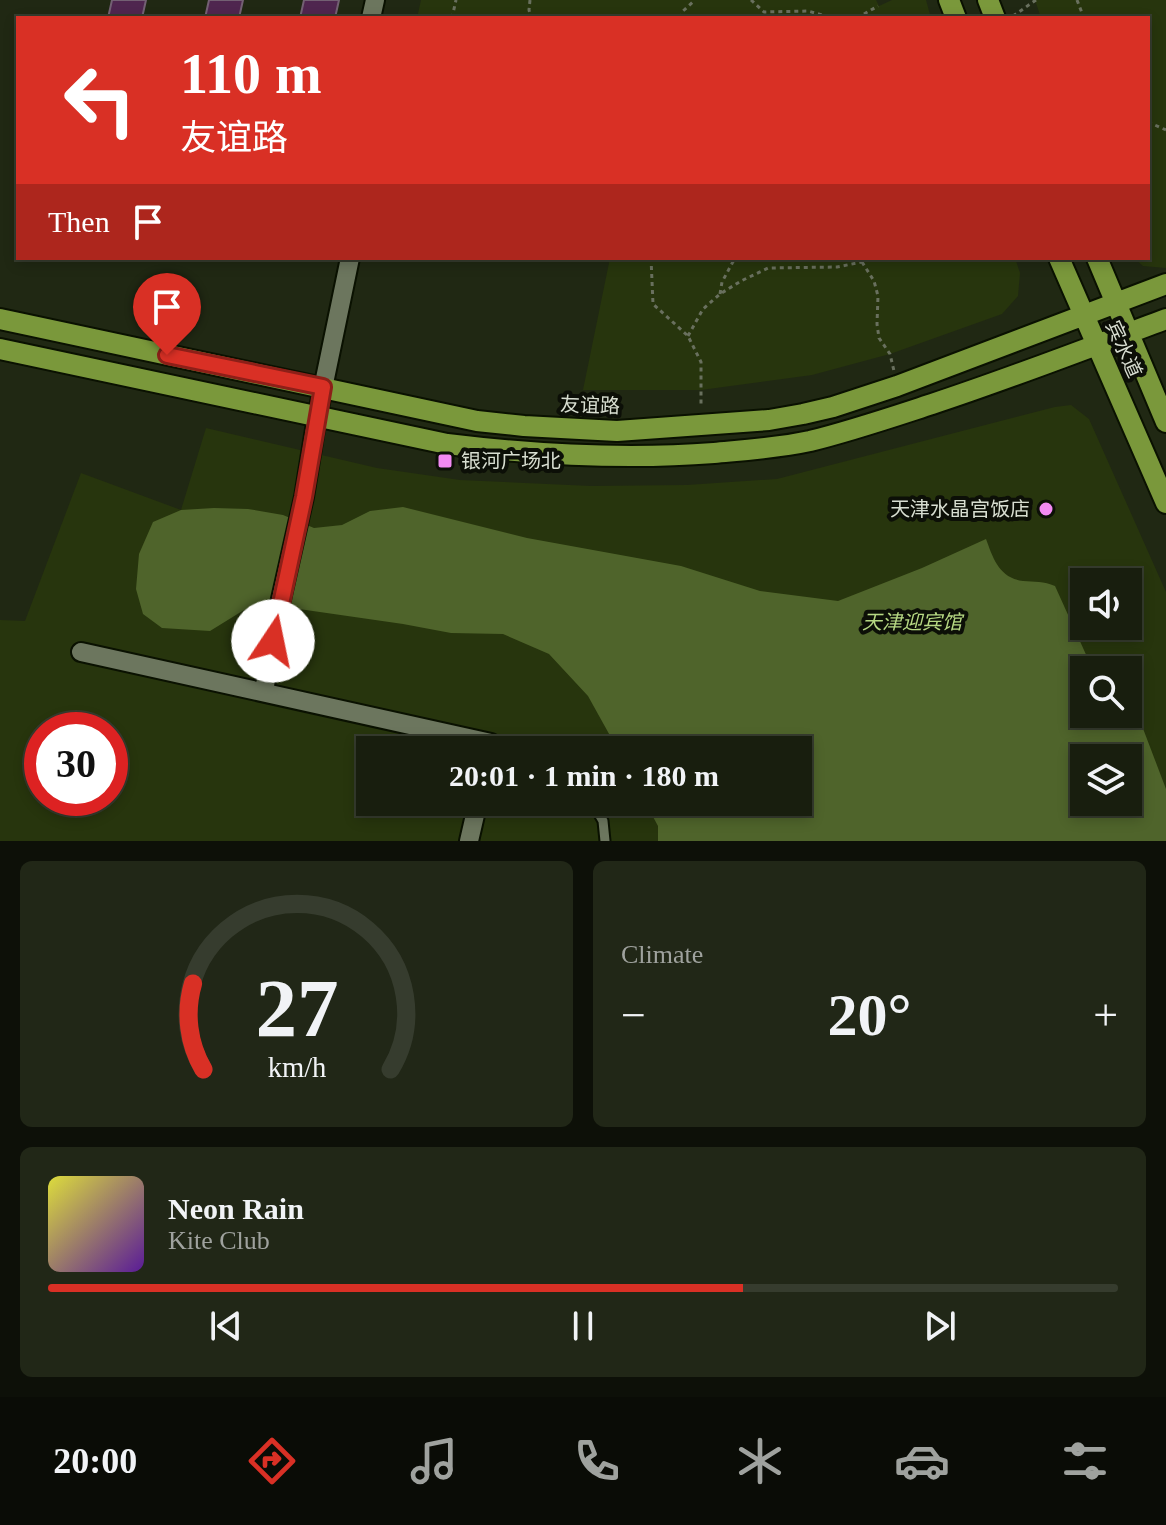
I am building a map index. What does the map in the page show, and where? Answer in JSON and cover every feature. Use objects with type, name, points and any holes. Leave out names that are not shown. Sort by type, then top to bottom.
[{"type":"main road","name":"宾水道","points":[[1060,260],[1166,503]]},
{"type":"main road","name":"宾水道","points":[[1098,260],[1166,422]]},
{"type":"main road","name":"友谊路","points":[[0,319],[477,421],[617,431],[769,420],[833,407],[897,386],[1166,284]]},
{"type":"main road","points":[[0,349],[447,444],[598,457],[688,455],[761,449],[854,429],[1018,375],[1166,319]]},
{"type":"street","points":[[264,691],[350,260]]},
{"type":"street","points":[[81,652],[264,691],[445,736]]},
{"type":"street","points":[[469,841],[475,816]]},
{"type":"lane","points":[[600,816],[605,841]]},
{"type":"path","points":[[681,16],[695,0]]},
{"type":"path","points":[[751,0],[764,12],[808,11],[826,16]]},
{"type":"path","points":[[1013,16],[1036,0]]},
{"type":"path","points":[[860,16],[878,6]]},
{"type":"path","points":[[651,260],[653,304],[688,336],[701,362],[701,426]]},
{"type":"path","points":[[720,294],[722,282],[734,260]]},
{"type":"path","points":[[688,336],[703,309],[720,294],[768,268],[837,267],[866,260]]},
{"type":"path","points":[[862,262],[874,281],[878,296],[879,338],[890,354],[897,386]]},
{"type":"green space","points":[[421,0],[876,0],[879,6],[892,0],[926,0],[930,16],[417,16]]},
{"type":"green space","points":[[1035,0],[1166,0],[1166,268],[1143,266],[1136,260],[1150,260],[1150,16],[1040,16]]},
{"type":"green space","points":[[610,260],[1016,260],[1020,273],[1018,296],[1002,314],[890,354],[812,375],[701,390],[583,390]]},
{"type":"green space","name":"天津迎宾馆","points":[[1071,405],[1089,419],[1166,592],[1166,841],[0,841],[0,620],[25,621],[81,473],[181,510],[206,428],[377,468],[460,480],[591,486],[687,485],[777,479],[1055,407]]},
{"type":"shaded area","points":[[403,507],[527,538],[681,566],[760,591],[838,601],[986,539],[998,566],[1008,576],[1055,586],[1070,619],[1070,640],[1079,640],[1087,656],[1070,656],[1070,728],[1142,726],[1166,789],[1166,841],[658,841],[658,826],[653,816],[812,816],[812,736],[610,736],[588,696],[549,654],[503,634],[451,633],[299,609],[244,610],[210,631],[162,628],[143,614],[136,589],[139,554],[153,522],[181,510],[214,508],[248,509],[283,515],[314,528],[342,525],[370,511]]},
{"type":"building","points":[[112,0],[146,0],[142,16],[108,16]]},
{"type":"building","points":[[209,0],[243,0],[239,16],[205,16]]},
{"type":"building","points":[[304,0],[339,0],[335,16],[300,16]]},
{"type":"place","name":"银河广场北","points":[[445,461]]},
{"type":"place","name":"天津水晶宫饭店","points":[[1046,509]]},
{"type":"route","points":[[167,355],[323,387],[304,497],[273,641]]}]
